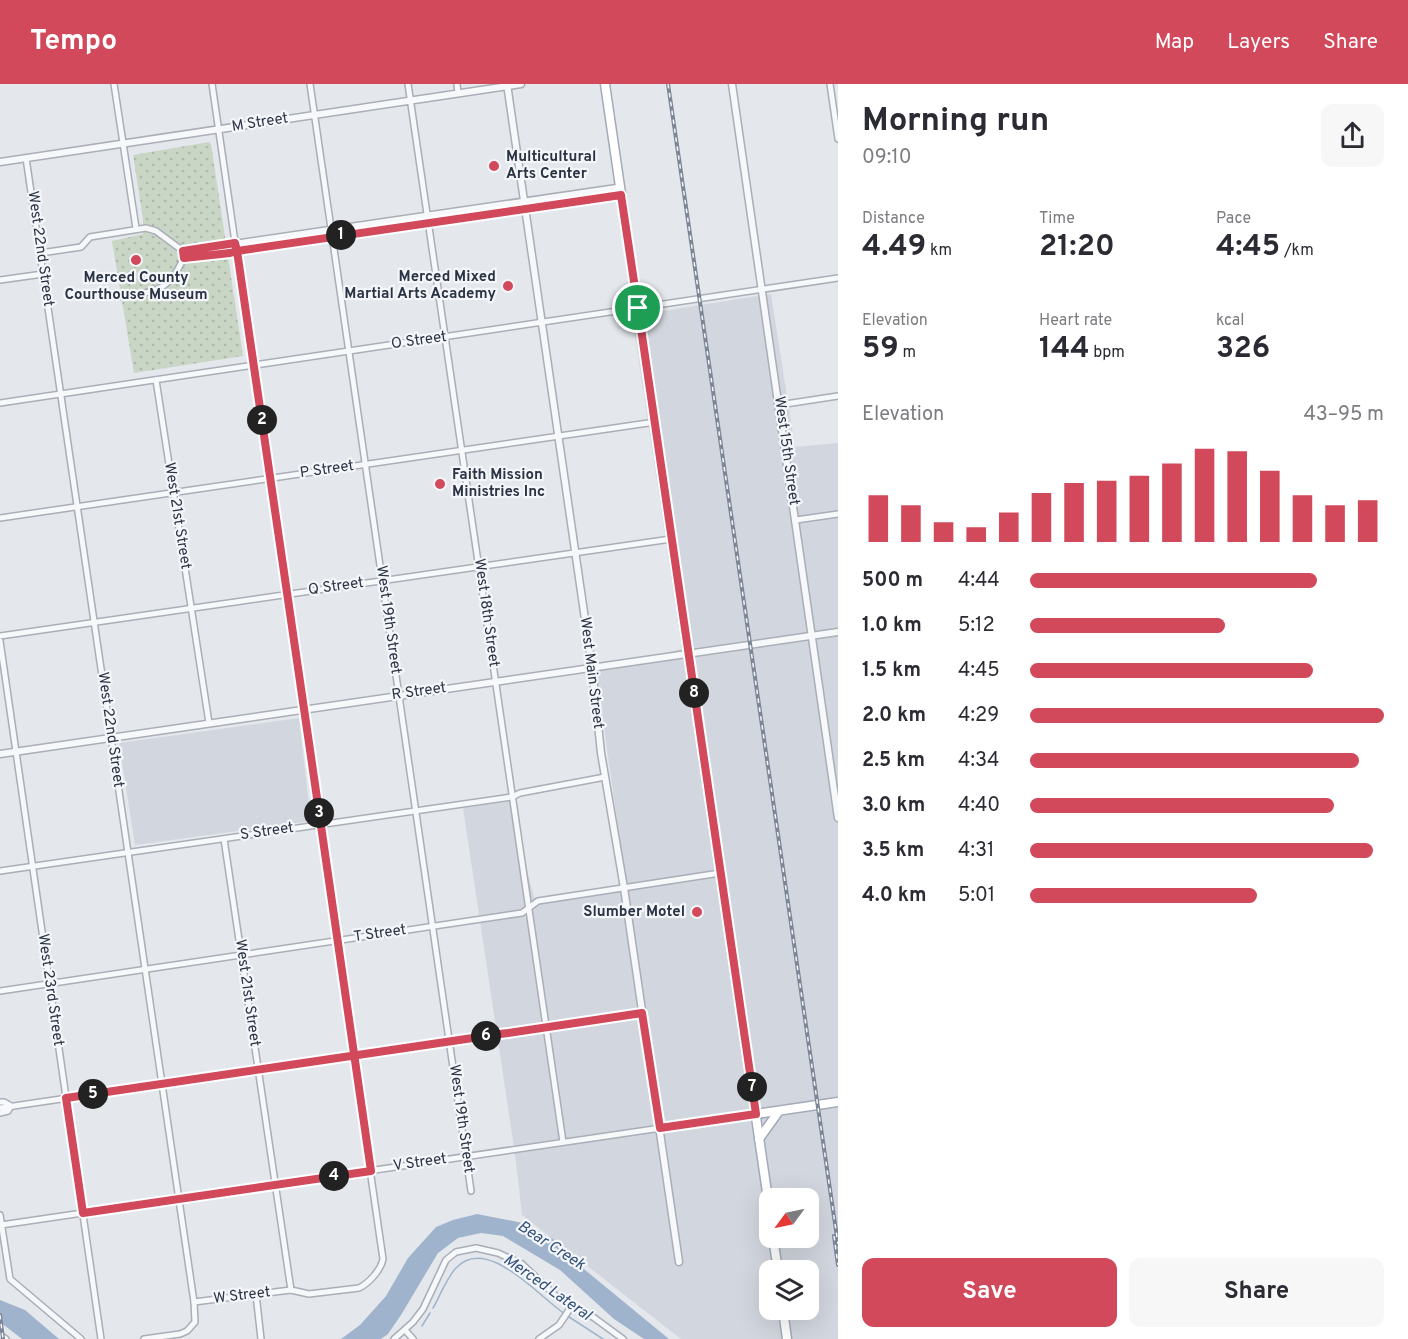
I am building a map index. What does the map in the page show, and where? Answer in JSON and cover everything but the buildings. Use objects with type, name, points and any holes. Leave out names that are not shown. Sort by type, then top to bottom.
[{"type":"main road","points":[[605,84],[766,1188]]},
{"type":"main road","name":"V Street","points":[[756,1114],[838,1102]]},
{"type":"main road","points":[[759,1139],[779,1110]]},
{"type":"main road","points":[[784,1320],[787,1339]]},
{"type":"street","points":[[114,84],[136,228]]},
{"type":"street","points":[[213,84],[371,1171]]},
{"type":"street","name":"West 19th Street","points":[[310,84],[471,1191]]},
{"type":"street","name":"West 18th Street","points":[[408,84],[563,1142]]},
{"type":"street","points":[[457,84],[458,93]]},
{"type":"street","name":"M Street","points":[[0,162],[520,84]]},
{"type":"street","name":"West 15th Street","points":[[732,84],[838,818]]},
{"type":"street","points":[[830,84],[838,139]]},
{"type":"street","name":"West Main Street","points":[[507,85],[592,667],[605,777],[624,888],[679,1262]]},
{"type":"street","name":"West 22nd Street","points":[[26,158],[195,1302]]},
{"type":"street","points":[[41,253],[81,247],[90,237],[136,228],[156,231],[183,251],[428,215],[524,205],[621,191]]},
{"type":"street","points":[[184,258],[429,223],[524,205]]},
{"type":"street","points":[[116,297],[161,290],[174,278],[184,258],[183,251]]},
{"type":"street","points":[[0,280],[43,274]]},
{"type":"street","name":"O Street","points":[[0,403],[838,278]]},
{"type":"street","name":"West 21st Street","points":[[156,380],[208,723]]},
{"type":"street","points":[[779,405],[838,396]]},
{"type":"street","name":"P Street","points":[[0,518],[655,422]]},
{"type":"street","points":[[796,520],[838,514]]},
{"type":"street","name":"Q Street","points":[[0,636],[671,539]]},
{"type":"street","name":"R Street","points":[[0,754],[838,632]]},
{"type":"street","name":"West 23rd Street","points":[[0,641],[101,1339]]},
{"type":"street","points":[[830,767],[838,765]]},
{"type":"street","name":"S Street","points":[[0,871],[512,797],[520,793],[605,777]]},
{"type":"street","name":"West 21st Street","points":[[224,839],[291,1290]]},
{"type":"street","name":"T Street","points":[[0,991],[522,913],[537,901],[720,873]]},
{"type":"street","points":[[0,1108],[642,1013]]},
{"type":"street","points":[[0,1102],[11,1107]]},
{"type":"street","points":[[0,1113],[8,1111],[11,1107]]},
{"type":"street","name":"V Street","points":[[2,1226],[756,1114]]},
{"type":"street","name":"W Street","points":[[144,1339],[181,1336],[192,1328],[195,1322],[195,1302],[291,1290],[309,1294],[359,1288],[365,1285],[382,1265],[383,1259],[371,1171]]},
{"type":"street","points":[[0,1215],[10,1279],[81,1339]]},
{"type":"street","points":[[394,1339],[423,1309],[443,1264],[450,1256],[467,1249],[488,1250],[516,1261],[570,1310],[593,1317],[623,1339]]},
{"type":"street","points":[[256,1294],[261,1339]]},
{"type":"street","points":[[539,1339],[564,1320],[570,1310]]},
{"type":"street","points":[[405,1330],[413,1339]]},
{"type":"street","points":[[0,1335],[6,1339]]},
{"type":"shaded area","points":[[771,294],[795,447],[838,443],[838,1339],[681,1339],[522,1215],[515,1154],[463,808],[510,801],[534,898],[626,884],[596,670],[682,649],[632,316]]},
{"type":"shaded area","points":[[299,718],[311,821],[135,845],[119,743]]},
{"type":"green space","points":[[209,142],[243,356],[134,373],[112,241],[143,234],[143,219],[133,155]]},
{"type":"water","name":"Bear Creek","points":[[477,1214],[523,1223],[553,1239],[579,1265],[669,1339],[644,1339],[614,1319],[560,1270],[503,1236],[481,1233],[458,1238],[438,1253],[388,1334],[381,1339],[341,1339],[360,1325],[386,1296],[408,1258],[436,1227]]},
{"type":"water","points":[[0,1300],[25,1310],[59,1339],[22,1339],[0,1322]]},
{"type":"waterway","name":"Merced Lateral","points":[[433,1308],[452,1272],[469,1260],[482,1258],[497,1263],[512,1272],[565,1314]]},
{"type":"waterway","name":"Merced Lateral","points":[[422,1326],[430,1313]]},
{"type":"waterway","name":"Merced Lateral","points":[[569,1317],[603,1339]]},
{"type":"railway","points":[[668,84],[838,1244]]},
{"type":"railway","points":[[834,1236],[838,1265]]},
{"type":"railway","points":[[0,1315],[3,1339]]},
{"type":"place","name":"Multicultural Arts Center","points":[[494,166]]},
{"type":"place","name":"Merced County Courthouse Museum","points":[[136,260]]},
{"type":"place","name":"Merced Mixed Martial Arts Academy","points":[[508,286]]},
{"type":"place","name":"Faith Mission Ministries Inc","points":[[440,484]]},
{"type":"place","name":"Slumber Motel","points":[[697,912]]},
{"type":"route","points":[[638,308],[621,195],[525,208],[237,251],[230,253],[184,258],[183,251],[235,243],[237,251],[338,941],[354,1056],[371,1171],[83,1213],[66,1098],[307,1063],[354,1056],[500,1034],[642,1013],[660,1128],[756,1114],[638,308]]}]
